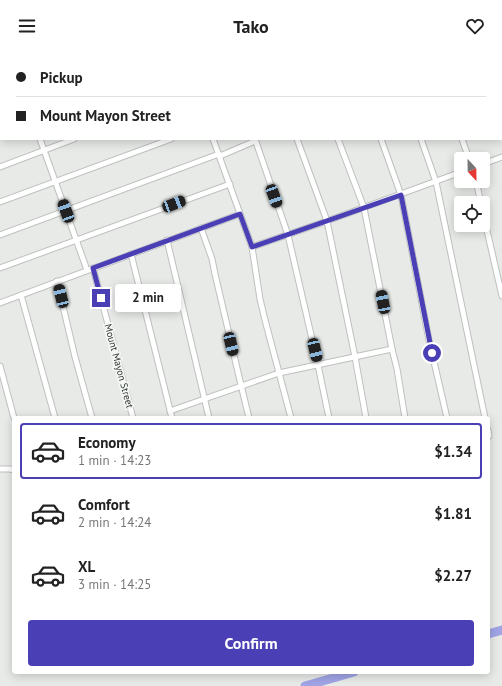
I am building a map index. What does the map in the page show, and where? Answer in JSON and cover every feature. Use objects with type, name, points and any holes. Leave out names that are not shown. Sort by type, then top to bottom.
[{"type":"street","points":[[40,140],[87,270]]},
{"type":"street","points":[[0,167],[71,140]]},
{"type":"street","points":[[0,202],[168,140]]},
{"type":"street","points":[[213,140],[252,247],[260,299],[290,416]]},
{"type":"street","points":[[0,234],[220,155],[255,140],[288,235],[329,416]]},
{"type":"street","points":[[297,140],[327,221],[366,416]]},
{"type":"street","points":[[338,140],[364,208],[397,369],[405,416]]},
{"type":"street","points":[[381,140],[401,195],[429,340],[447,416]]},
{"type":"street","points":[[421,140],[436,182],[485,416]]},
{"type":"street","points":[[462,140],[467,152]]},
{"type":"street","points":[[490,161],[502,157]]},
{"type":"street","points":[[252,247],[454,175]]},
{"type":"street","points":[[0,268],[230,184]]},
{"type":"street","points":[[0,303],[240,214]]},
{"type":"street","points":[[201,228],[212,259],[249,416]]},
{"type":"street","points":[[487,232],[502,296]]},
{"type":"street","points":[[167,240],[208,416]]},
{"type":"street","points":[[131,254],[171,416]]},
{"type":"street","name":"Mount Mayon Street","points":[[93,268],[132,416]]},
{"type":"street","points":[[57,281],[75,357],[91,416]]},
{"type":"street","points":[[21,295],[54,416]]},
{"type":"street","points":[[170,411],[279,373],[392,349]]},
{"type":"street","points":[[0,366],[13,416]]},
{"type":"street","points":[[0,469],[12,470]]},
{"type":"waterway","points":[[490,633],[502,630]]},
{"type":"waterway","points":[[305,686],[347,674]]},
{"type":"route","points":[[101,298],[93,268],[240,214],[252,247],[401,195],[432,353]]}]
